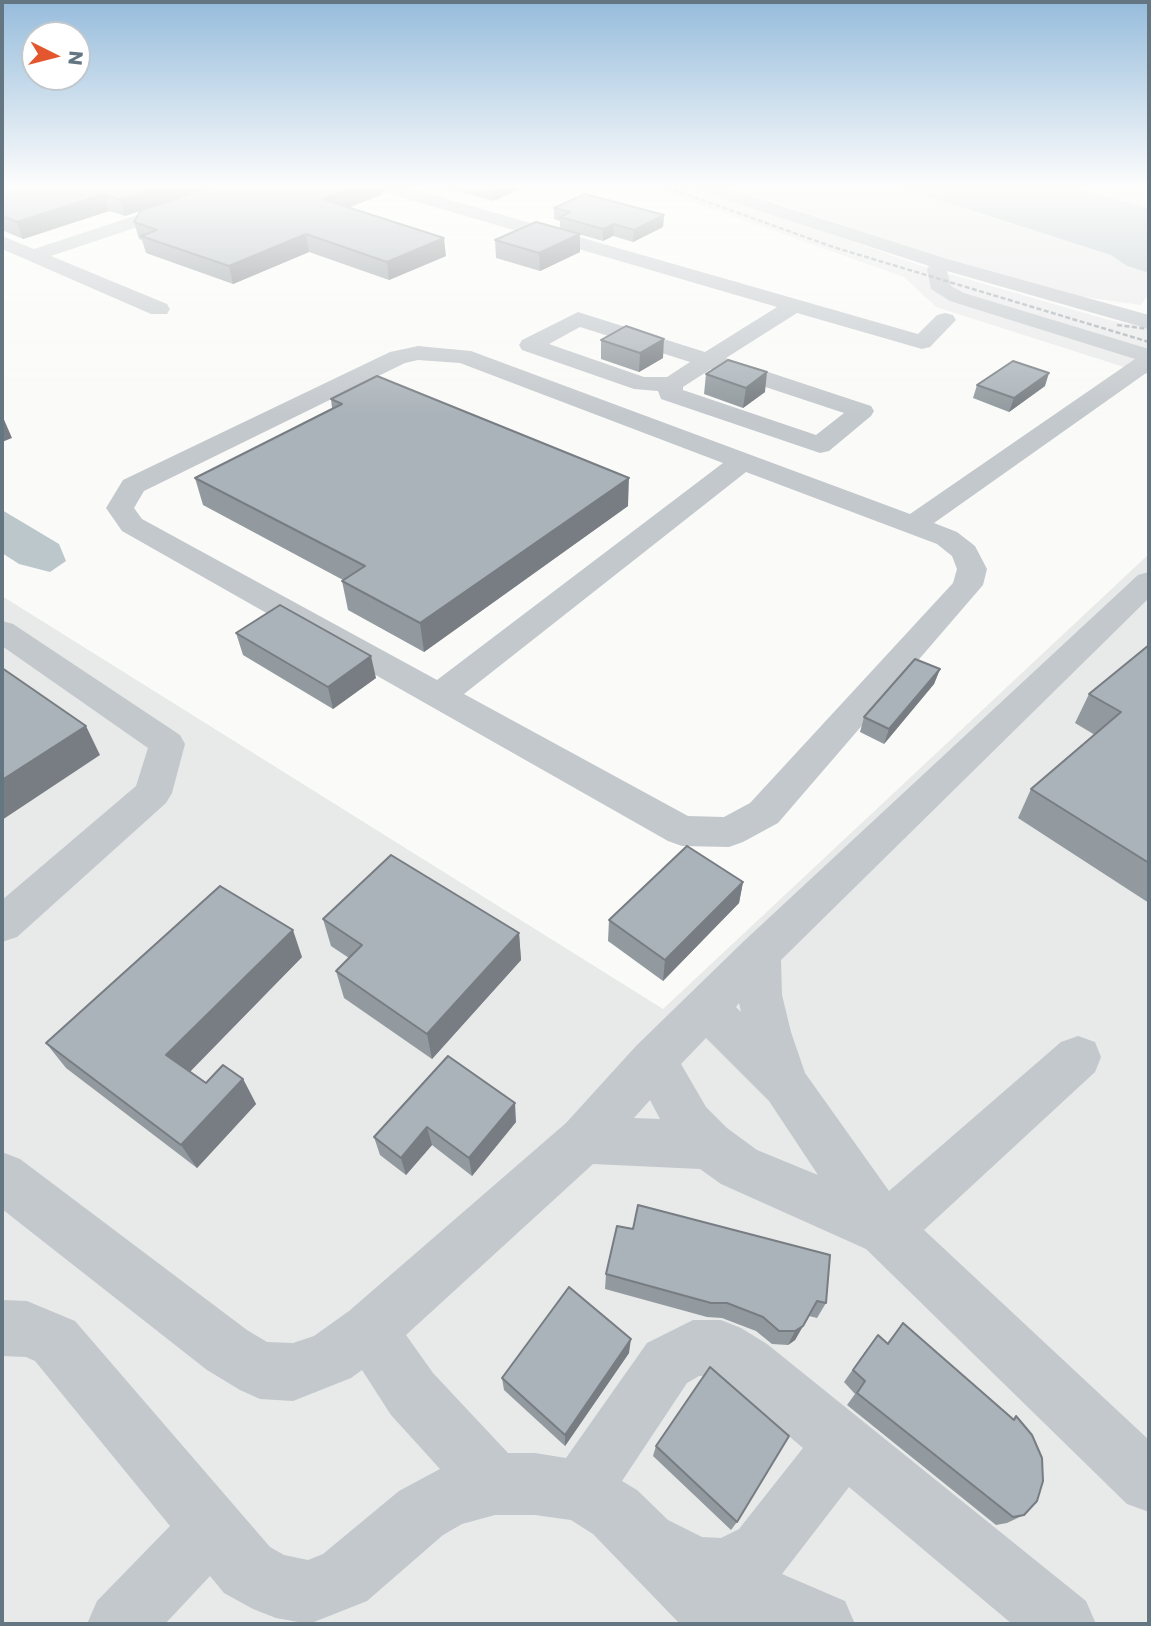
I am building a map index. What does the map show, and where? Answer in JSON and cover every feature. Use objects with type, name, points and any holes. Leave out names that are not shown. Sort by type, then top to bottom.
[{"type":"street","points":[[52,263],[159,309]]},
{"type":"street","points":[[648,263],[922,342],[945,320]]},
{"type":"street","points":[[1149,322],[940,263],[937,270],[941,289],[957,297],[1149,358]]},
{"type":"street","points":[[672,384],[670,394],[820,445],[862,411],[708,360],[578,319],[530,345],[642,384],[672,384],[708,360],[794,305]]},
{"type":"street","points":[[1097,306],[1149,313]]},
{"type":"street","points":[[418,353],[463,356],[743,461],[947,538],[965,552],[972,569],[968,585],[764,813],[729,832],[682,831],[131,525],[120,508],[133,486],[398,357],[418,353]]},
{"type":"street","points":[[914,525],[1149,358]]},
{"type":"street","points":[[439,696],[743,461]]},
{"type":"street","points":[[2,1177],[227,1350],[260,1370],[293,1372],[331,1358],[369,1331],[584,1140],[653,1061],[759,954],[1149,581]]},
{"type":"street","points":[[2,631],[167,744],[153,793],[2,925]]},
{"type":"street","points":[[759,954],[760,995],[768,1032],[786,1085]]},
{"type":"street","points":[[707,1009],[786,1085],[885,1230],[1149,1482]]},
{"type":"street","points":[[885,1230],[1078,1057]]},
{"type":"street","points":[[653,1061],[689,1123],[709,1145],[739,1167],[885,1230]]},
{"type":"street","points":[[584,1140],[709,1145]]},
{"type":"street","points":[[2,1328],[27,1329],[55,1341],[247,1570],[276,1586],[308,1592],[344,1578],[421,1513],[450,1496],[495,1484],[535,1484],[580,1491],[615,1512],[726,1624]]},
{"type":"street","points":[[369,1331],[412,1394],[495,1484]]},
{"type":"street","points":[[580,1491],[667,1363],[693,1348],[721,1349],[747,1364],[1063,1624]]},
{"type":"street","points":[[694,1569],[724,1570],[761,1550],[845,1444]]},
{"type":"street","points":[[120,1624],[212,1528]]},
{"type":"street","points":[[639,1536],[694,1569],[822,1624]]},
{"type":"shaded area","points":[[864,263],[913,263],[1109,320],[1149,328],[1149,375],[936,307],[904,277]]},
{"type":"shaded area","points":[[955,263],[1123,263],[1146,272],[1149,276],[1149,293],[1141,305],[1077,296]]},
{"type":"shaded area","points":[[1122,263],[1149,263],[1149,276],[1146,272]]},
{"type":"shaded area","points":[[2,510],[59,544],[66,561],[50,572],[19,564],[2,553]]},
{"type":"shaded area","points":[[1149,554],[1149,1624],[2,1624],[2,596],[663,1009]]},
{"type":"building","points":[[626,326],[664,339],[640,353],[601,340]]},
{"type":"building","points":[[728,360],[767,372],[746,388],[706,374]]},
{"type":"building","points":[[1013,361],[1049,373],[1014,398],[977,385]]},
{"type":"building","points":[[377,376],[629,478],[420,623],[342,581],[365,566],[195,478],[342,404],[331,399]]},
{"type":"building","points":[[280,605],[371,656],[328,687],[236,633]]},
{"type":"building","points":[[1149,645],[1149,863],[1031,789],[1121,712],[1089,694]]},
{"type":"building","points":[[915,659],[940,669],[889,729],[864,717]]},
{"type":"building","points":[[2,668],[86,726],[2,780]]},
{"type":"building","points":[[687,846],[743,882],[665,960],[609,920]]},
{"type":"building","points":[[391,855],[519,933],[427,1034],[336,971],[362,945],[323,919]]},
{"type":"building","points":[[220,886],[293,930],[166,1055],[206,1083],[223,1065],[243,1079],[181,1145],[46,1043]]},
{"type":"building","points":[[448,1056],[515,1103],[469,1158],[427,1127],[401,1158],[374,1137]]},
{"type":"building","points":[[638,1205],[830,1255],[826,1303],[817,1301],[803,1326],[795,1331],[779,1331],[763,1317],[727,1303],[711,1303],[606,1274],[617,1226],[633,1229]]},
{"type":"building","points":[[569,1287],[631,1339],[565,1435],[502,1378]]},
{"type":"building","points":[[903,1323],[1014,1420],[1016,1416],[1032,1435],[1042,1458],[1043,1481],[1037,1501],[1024,1515],[1013,1517],[857,1393],[865,1381],[853,1370],[878,1335],[888,1344]]},
{"type":"building","points":[[710,1367],[789,1436],[737,1522],[656,1446]]},
{"type":"railway","points":[[886,263],[1149,342]]},
{"type":"railway","points":[[1117,325],[1149,329]]}]
